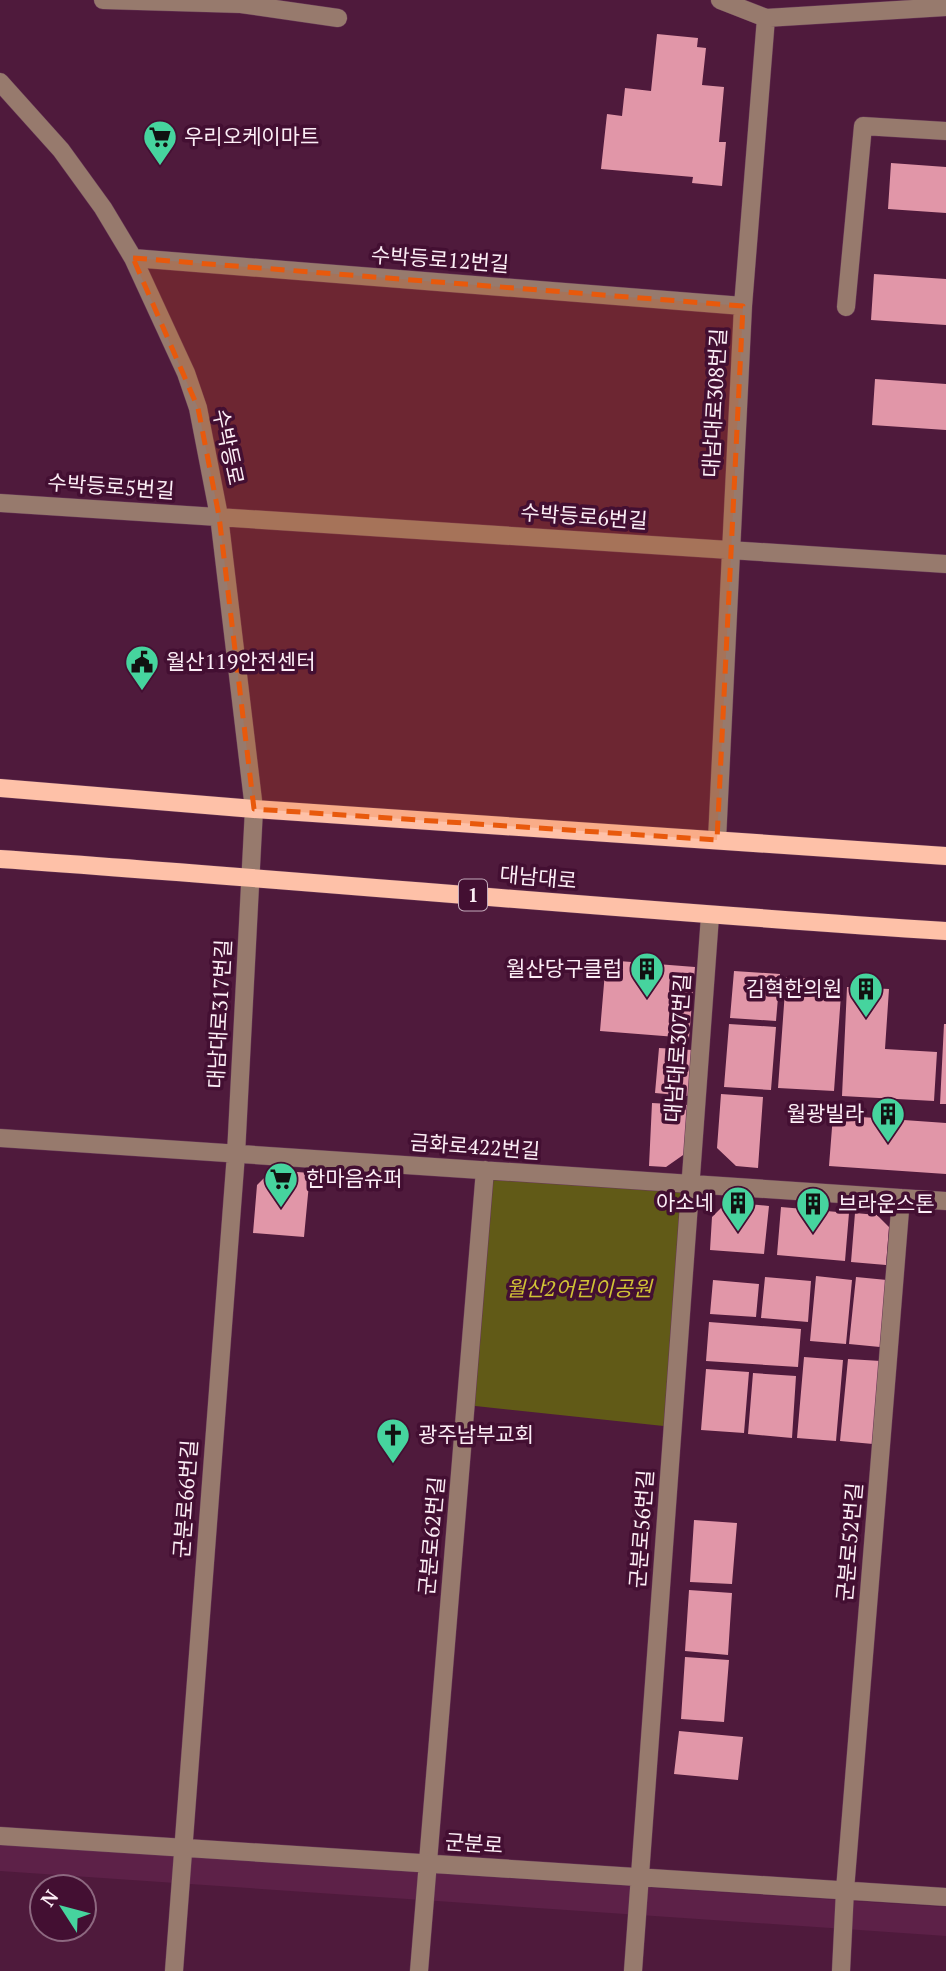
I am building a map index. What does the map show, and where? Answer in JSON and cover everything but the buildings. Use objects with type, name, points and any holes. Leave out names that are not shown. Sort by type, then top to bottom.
[{"type":"main road","points":[[0,788],[254,809],[946,856]]},
{"type":"main road","name":"대남대로","points":[[0,859],[249,876],[710,916],[946,931]]},
{"type":"street","points":[[103,0],[241,2],[338,18]]},
{"type":"street","points":[[720,0],[766,18],[946,6]]},
{"type":"street","name":"대남대로308번길","points":[[717,840],[743,306],[766,18]]},
{"type":"street","name":"수박등로","points":[[0,82],[61,150],[103,208],[133,258],[186,373],[198,408],[219,516],[254,809],[249,876]]},
{"type":"street","points":[[846,307],[863,126],[946,131]]},
{"type":"street","name":"수박등로12번길","points":[[133,258],[743,306]]},
{"type":"street","name":"수박등로5번길","points":[[0,503],[219,516]]},
{"type":"street","name":"수박등로6번길","points":[[219,516],[946,564]]},
{"type":"street","name":"대남대로317번길","points":[[236,1154],[249,876]]},
{"type":"street","name":"대남대로307번길","points":[[690,1184],[710,916]]},
{"type":"street","name":"금화로422번길","points":[[0,1138],[946,1201]]},
{"type":"street","name":"군분로66번길","points":[[174,1971],[236,1154]]},
{"type":"street","name":"군분로62번길","points":[[419,1971],[485,1170]]},
{"type":"street","name":"군분로56번길","points":[[632,1971],[690,1184]]},
{"type":"street","name":"군분로52번길","points":[[841,1971],[845,1891],[901,1198]]},
{"type":"street","name":"군분로","points":[[0,1836],[946,1897]]},
{"type":"highlighted area","points":[[133,258],[743,306],[717,840],[254,809],[219,516],[198,408]]},
{"type":"shaded area","points":[[0,1845],[946,1907],[946,1936],[98,1878],[98,1873],[0,1871]]},
{"type":"green space","name":"월산2어린이공원","points":[[485,1170],[690,1184],[673,1427],[466,1405]]},
{"type":"place","name":"우리오케이마트","points":[[160,167]]},
{"type":"place","name":"월산119안전센터","points":[[142,692]]},
{"type":"place","name":"월산당구클럽","points":[[647,999]]},
{"type":"place","name":"김혁한의원","points":[[866,1019]]},
{"type":"place","name":"월광빌라","points":[[888,1144]]},
{"type":"place","name":"한마음슈퍼","points":[[281,1209]]},
{"type":"place","name":"아소네","points":[[738,1233]]},
{"type":"place","name":"브라운스톤","points":[[813,1234]]},
{"type":"place","name":"광주남부교회","points":[[393,1465]]}]
